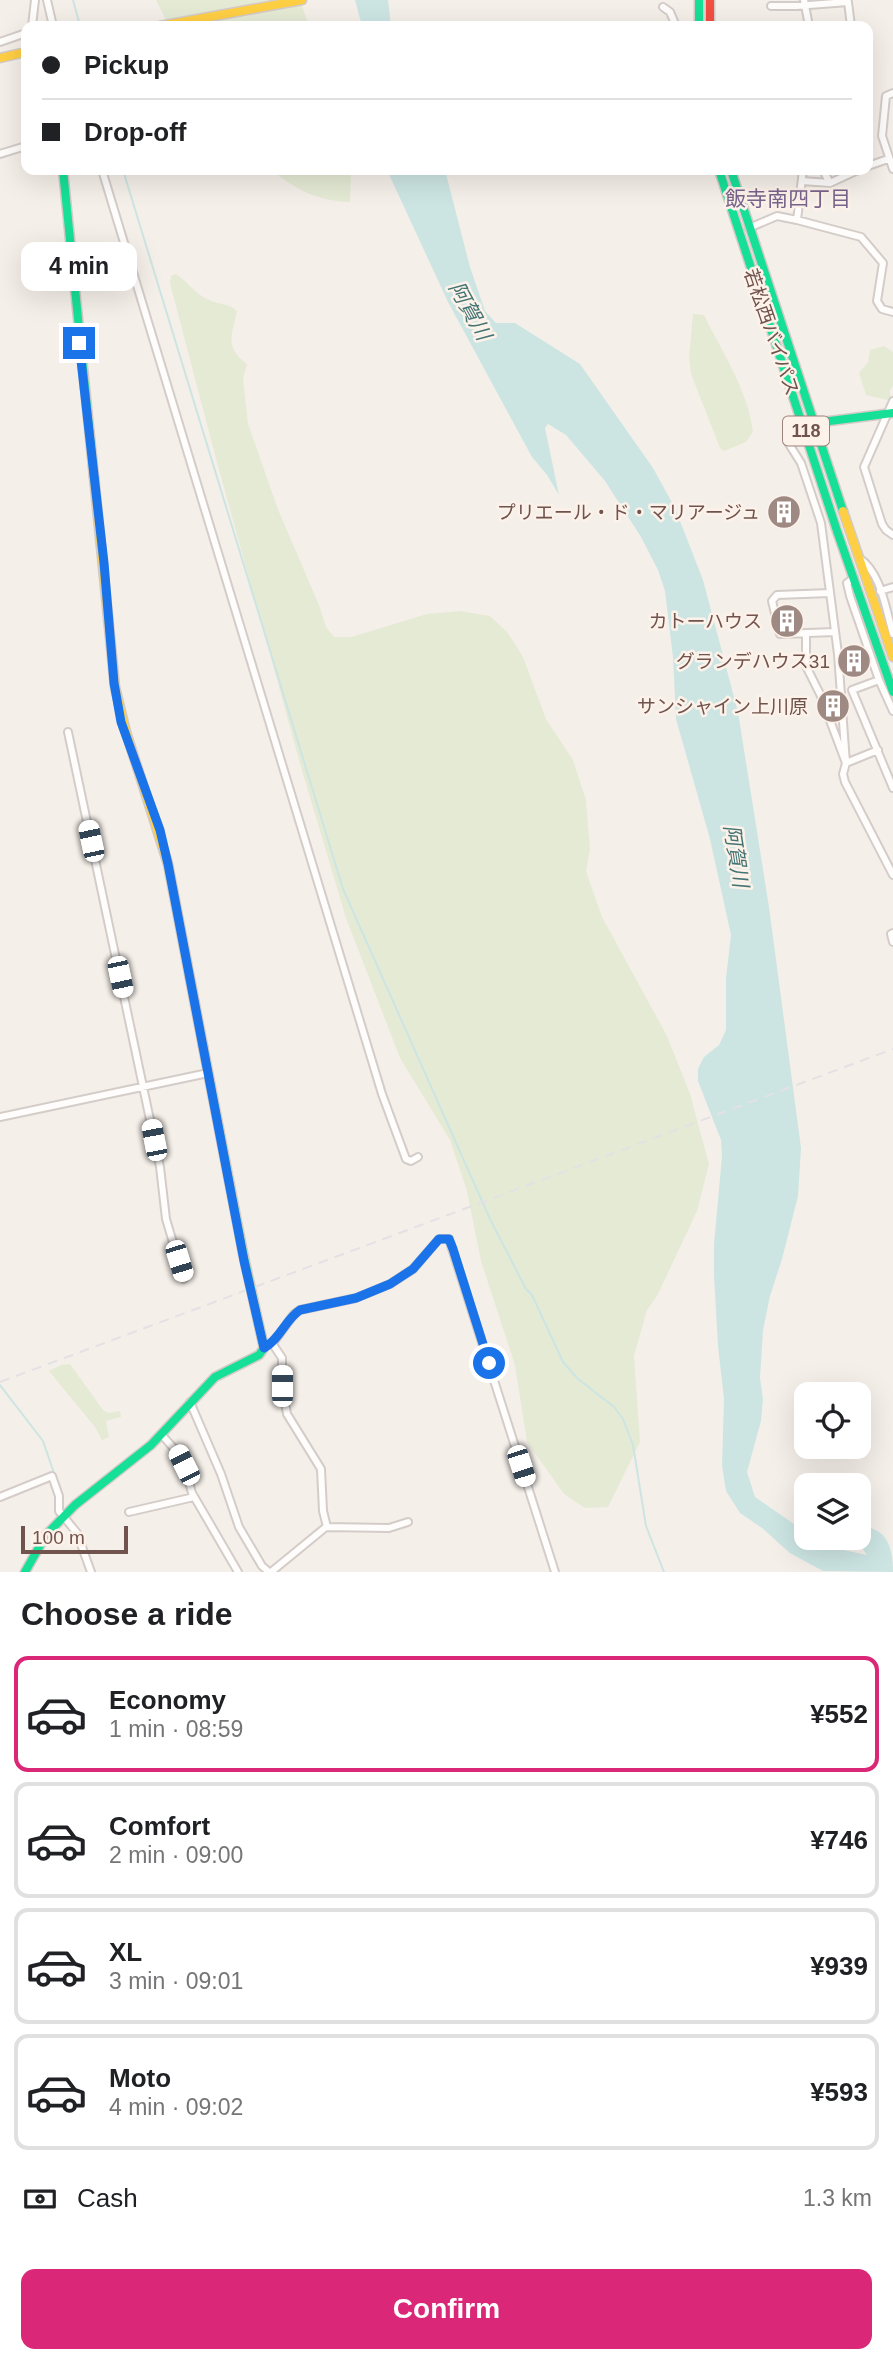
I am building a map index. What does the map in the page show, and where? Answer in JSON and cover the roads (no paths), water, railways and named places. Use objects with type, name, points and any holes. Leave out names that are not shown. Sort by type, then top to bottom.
[{"type":"main road","points":[[187,21],[302,0]]},
{"type":"main road","points":[[699,0],[699,21]]},
{"type":"main road","points":[[709,0],[710,21]]},
{"type":"main road","points":[[0,58],[21,53]]},
{"type":"main road","points":[[25,1572],[46,1535],[62,1517],[151,1445],[215,1377],[259,1355],[264,1348],[244,1261],[168,864],[160,830],[121,722],[114,683],[64,175]]},
{"type":"main road","name":"若松西バイパス","points":[[721,175],[750,268],[893,657]]},
{"type":"main road","name":"若松西バイパス","points":[[733,175],[809,424],[837,531],[893,692]]},
{"type":"main road","points":[[809,424],[890,414]]},
{"type":"street","points":[[33,21],[35,0]]},
{"type":"street","points":[[47,0],[52,21]]},
{"type":"street","points":[[771,6],[848,2],[850,21]]},
{"type":"street","points":[[805,3],[808,21]]},
{"type":"street","points":[[663,7],[670,12],[674,21]]},
{"type":"street","points":[[0,42],[21,35]]},
{"type":"street","points":[[893,93],[886,96],[882,132],[893,169]]},
{"type":"street","points":[[0,153],[21,147]]},
{"type":"street","points":[[873,164],[888,159]]},
{"type":"street","points":[[104,175],[382,1094],[407,1159],[411,1161],[418,1157]]},
{"type":"street","points":[[797,220],[803,175]]},
{"type":"street","points":[[826,175],[830,183]]},
{"type":"street","points":[[802,181],[830,183],[847,175]]},
{"type":"street","points":[[749,228],[777,216],[861,237],[883,263],[877,301],[882,309],[893,312]]},
{"type":"street","points":[[893,401],[890,414],[864,467],[882,524],[893,535]]},
{"type":"street","points":[[809,424],[790,430],[787,434],[801,463],[821,523],[841,692],[846,764],[843,774],[893,875]]},
{"type":"street","points":[[857,556],[868,565],[880,591],[893,634]]},
{"type":"street","points":[[854,578],[847,583],[850,596],[879,680],[893,711]]},
{"type":"street","points":[[880,591],[893,587]]},
{"type":"street","points":[[830,593],[777,595],[772,601],[780,635],[835,632]]},
{"type":"street","points":[[806,634],[806,666],[820,694],[846,764]]},
{"type":"street","points":[[841,692],[879,680]]},
{"type":"street","points":[[852,690],[893,788]]},
{"type":"street","points":[[68,732],[143,1086],[163,1186],[166,1219],[184,1279]]},
{"type":"street","points":[[846,764],[878,750]]},
{"type":"street","points":[[893,933],[893,942]]},
{"type":"street","points":[[0,1117],[208,1073]]},
{"type":"street","points":[[264,1348],[273,1343],[294,1314],[300,1310],[356,1298],[383,1288],[413,1269],[439,1239],[449,1239],[555,1572]]},
{"type":"street","points":[[273,1343],[282,1358],[282,1386],[287,1414],[321,1469],[323,1511],[327,1527]]},
{"type":"street","points":[[190,1402],[221,1474],[234,1517],[262,1566],[270,1572],[327,1527],[389,1528],[408,1522]]},
{"type":"street","points":[[161,1434],[177,1452],[194,1497],[238,1572]]},
{"type":"street","points":[[0,1497],[52,1476],[59,1496],[59,1511],[77,1533],[91,1572]]},
{"type":"street","points":[[129,1512],[194,1497]]},
{"type":"water","points":[[355,0],[388,0],[390,21],[361,21]]},
{"type":"water","name":"阿賀川","points":[[389,175],[446,175],[470,267],[485,311],[496,323],[515,323],[580,364],[653,468],[675,508],[703,580],[738,712],[769,907],[801,1148],[798,1196],[763,1330],[761,1421],[747,1472],[755,1497],[794,1524],[794,1550],[843,1550],[867,1555],[863,1550],[871,1550],[871,1528],[883,1536],[890,1548],[893,1572],[823,1571],[790,1553],[740,1513],[726,1491],[722,1466],[724,1399],[714,1276],[721,1140],[698,1081],[698,1069],[704,1057],[719,1045],[726,1030],[726,978],[731,935],[710,839],[676,719],[673,657],[665,591],[658,570],[641,537],[605,481],[566,435],[548,424],[545,428],[559,495],[532,457],[448,302]]},
{"type":"waterway","points":[[73,0],[79,21]]},
{"type":"waterway","points":[[125,175],[343,889],[490,1219],[526,1289],[532,1295],[563,1362],[577,1378],[614,1407],[623,1419],[633,1445],[646,1526],[664,1572]]},
{"type":"waterway","points":[[0,1385],[43,1441],[55,1476]]},
{"type":"railway","points":[[0,1382],[893,1049]]},
{"type":"place","name":"プリエール・ド・マリアージュ","points":[[784,512]]},
{"type":"place","name":"カトーハウス","points":[[787,621]]},
{"type":"place","name":"グランデハウス31","points":[[854,661]]},
{"type":"place","name":"サンシャイン上川原","points":[[833,706]]},
{"type":"district","name":"飯寺南四丁目","points":[[788,199]]}]
